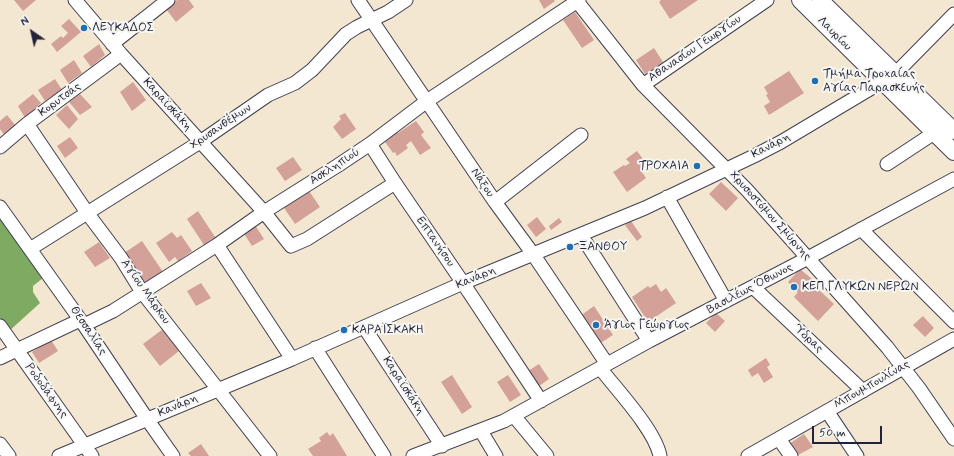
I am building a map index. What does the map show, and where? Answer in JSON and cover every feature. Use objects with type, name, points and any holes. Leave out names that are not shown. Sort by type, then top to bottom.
[{"type":"main road","name":"Λαυρίου","points":[[800,0],[889,78],[954,132]]},
{"type":"main road","name":"Λαυρίου","points":[[820,0],[889,78],[934,133],[954,152]]},
{"type":"street","name":"Καραϊσκάκη","points":[[75,0],[112,44],[264,212],[291,246],[307,239],[394,183]]},
{"type":"street","points":[[112,44],[168,0]]},
{"type":"street","name":"Νάξου","points":[[358,0],[495,202],[534,254],[604,366],[650,433],[657,446],[660,456]]},
{"type":"street","name":"Χρυσανθέμων","points":[[30,249],[88,214],[200,142],[268,95],[301,79],[318,64],[341,39],[357,27],[388,12],[406,0]]},
{"type":"street","name":"Χρυσοστόμου Σμύρνης","points":[[578,0],[643,84],[727,169],[864,320],[903,367],[954,439]]},
{"type":"street","name":"Ασκληπιού","points":[[0,358],[82,323],[105,316],[217,245],[264,212],[370,144],[427,101],[578,0]]},
{"type":"street","name":"Αθανασίου Γεωργίου","points":[[643,84],[767,0]]},
{"type":"street","name":"Κανάρη","points":[[59,456],[88,451],[147,419],[292,359],[463,283],[581,235],[727,169],[781,142],[889,78],[954,14]]},
{"type":"street","name":"Κορυτσάς","points":[[0,146],[121,54]]},
{"type":"street","name":"Αγίου Μάρκου","points":[[27,124],[88,214],[121,258],[142,292],[270,456]]},
{"type":"street","points":[[887,164],[934,133]]},
{"type":"street","points":[[495,202],[582,135]]},
{"type":"street","name":"Επτανήσου","points":[[370,144],[394,183],[463,283],[540,401]]},
{"type":"street","name":"Βασιλέως Όθωνος","points":[[413,456],[481,431],[514,416],[649,341],[808,258],[954,179]]},
{"type":"street","points":[[667,197],[726,301]]},
{"type":"street","name":"Θεσσαλίας","points":[[0,207],[174,456]]},
{"type":"street","points":[[861,229],[954,322]]},
{"type":"street","points":[[581,235],[649,341]]},
{"type":"street","points":[[217,245],[292,359]]},
{"type":"street","name":"Ύδρας","points":[[753,287],[863,391]]},
{"type":"street","name":"Ροδοδάφνης","points":[[0,326],[88,451]]},
{"type":"street","name":"Καραϊσκάκη","points":[[364,327],[442,446]]},
{"type":"street","name":"Μπουμπουλίνας","points":[[748,456],[954,338]]},
{"type":"street","points":[[315,348],[384,456]]},
{"type":"street","points":[[827,411],[857,456]]},
{"type":"street","points":[[514,416],[547,456]]},
{"type":"street","points":[[481,431],[496,456]]},
{"type":"street","points":[[779,439],[792,456]]},
{"type":"street","points":[[0,444],[9,456]]},
{"type":"green space","points":[[0,217],[43,278],[33,286],[33,292],[40,303],[8,332],[0,320]]},
{"type":"building","points":[[14,0],[36,0],[23,11]]},
{"type":"building","points":[[177,0],[189,0],[194,7],[176,22],[166,9]]},
{"type":"building","points":[[539,0],[554,0],[555,1],[544,9]]},
{"type":"building","points":[[661,0],[698,0],[670,19],[659,2]]},
{"type":"building","points":[[575,12],[594,40],[582,48],[563,20]]},
{"type":"building","points":[[69,19],[81,32],[57,52],[51,44],[61,36],[63,38],[68,33],[61,26]]},
{"type":"building","points":[[99,44],[105,55],[91,67],[83,56]]},
{"type":"building","points":[[654,48],[663,62],[645,74],[636,60]]},
{"type":"building","points":[[74,60],[82,73],[68,83],[60,70]]},
{"type":"building","points":[[789,71],[804,93],[769,115],[764,106],[770,102],[764,87]]},
{"type":"building","points":[[55,79],[62,90],[45,101],[38,90]]},
{"type":"building","points":[[133,82],[146,100],[132,111],[120,92]]},
{"type":"building","points":[[33,94],[41,103],[25,118],[18,106]]},
{"type":"building","points":[[80,94],[92,107],[80,115],[69,102]]},
{"type":"building","points":[[67,105],[78,119],[69,129],[56,115]]},
{"type":"building","points":[[345,113],[356,129],[342,139],[333,127],[341,119],[339,116]]},
{"type":"building","points":[[7,115],[16,126],[5,136],[0,129],[0,121]]},
{"type":"building","points":[[416,121],[424,132],[421,135],[431,148],[420,155],[411,141],[406,145],[408,148],[397,156],[383,139],[396,130],[398,133]]},
{"type":"building","points":[[70,137],[78,148],[65,158],[57,146]]},
{"type":"building","points":[[637,151],[646,163],[641,166],[644,171],[642,172],[646,178],[627,192],[613,172],[630,163],[626,159]]},
{"type":"building","points":[[293,157],[302,170],[285,181],[276,168]]},
{"type":"building","points":[[721,182],[738,198],[726,211],[709,194]]},
{"type":"building","points":[[307,188],[320,207],[295,224],[282,205]]},
{"type":"building","points":[[198,211],[215,237],[204,245],[187,219]]},
{"type":"building","points":[[537,217],[546,229],[536,237],[527,225]]},
{"type":"building","points":[[559,218],[562,222],[551,230],[549,226]]},
{"type":"building","points":[[631,221],[642,237],[637,241],[625,225]]},
{"type":"building","points":[[255,225],[264,239],[252,246],[243,232]]},
{"type":"building","points":[[172,232],[177,238],[181,235],[192,251],[178,261],[175,257],[169,262],[156,243]]},
{"type":"building","points":[[142,241],[163,272],[146,284],[124,253]]},
{"type":"building","points":[[99,242],[110,258],[95,267],[84,252]]},
{"type":"building","points":[[800,269],[818,284],[816,287],[834,304],[818,321],[794,297],[798,292],[788,282]]},
{"type":"building","points":[[201,283],[211,298],[196,306],[187,291]]},
{"type":"building","points":[[656,284],[661,292],[666,288],[676,303],[648,322],[632,297],[648,286],[650,288]]},
{"type":"building","name":"Άγιος Γεώργιος","points":[[594,306],[613,335],[599,344],[580,316]]},
{"type":"building","points":[[716,313],[725,321],[715,332],[706,323]]},
{"type":"building","points":[[923,316],[934,328],[925,337],[913,325]]},
{"type":"building","points":[[163,329],[179,351],[160,366],[143,344]]},
{"type":"building","points":[[51,340],[58,351],[39,363],[32,352]]},
{"type":"building","points":[[766,358],[770,365],[767,367],[773,377],[764,383],[758,373],[752,377],[748,370]]},
{"type":"building","points":[[539,364],[549,379],[539,386],[528,371]]},
{"type":"building","points":[[452,375],[472,407],[462,414],[441,382]]},
{"type":"building","points":[[508,375],[521,395],[510,402],[497,382]]},
{"type":"building","points":[[327,432],[330,436],[333,433],[347,456],[313,456],[308,449],[321,441],[319,438]]},
{"type":"building","points":[[804,434],[813,447],[796,456],[789,444]]},
{"type":"building","points":[[201,444],[209,456],[191,456],[188,453]]},
{"type":"place","name":"ΛΕΥΚΑΔΟΣ","points":[[84,28]]},
{"type":"place","name":"Τμήμα Τροχαίας Αγίας Παρασκευής","points":[[815,81]]},
{"type":"place","name":"ΤΡΟΧΑΙΑ","points":[[697,166]]},
{"type":"place","name":"ΞΑΝΘΟΥ","points":[[570,247]]},
{"type":"place","name":"ΚΕΠ ΓΛΥΚΩΝ ΝΕΡΩΝ","points":[[794,287]]},
{"type":"place","name":"Άγιος Γεώργιος","points":[[596,325]]},
{"type":"place","name":"ΚΑΡΑΪΣΚΑΚΗ","points":[[344,330]]}]
